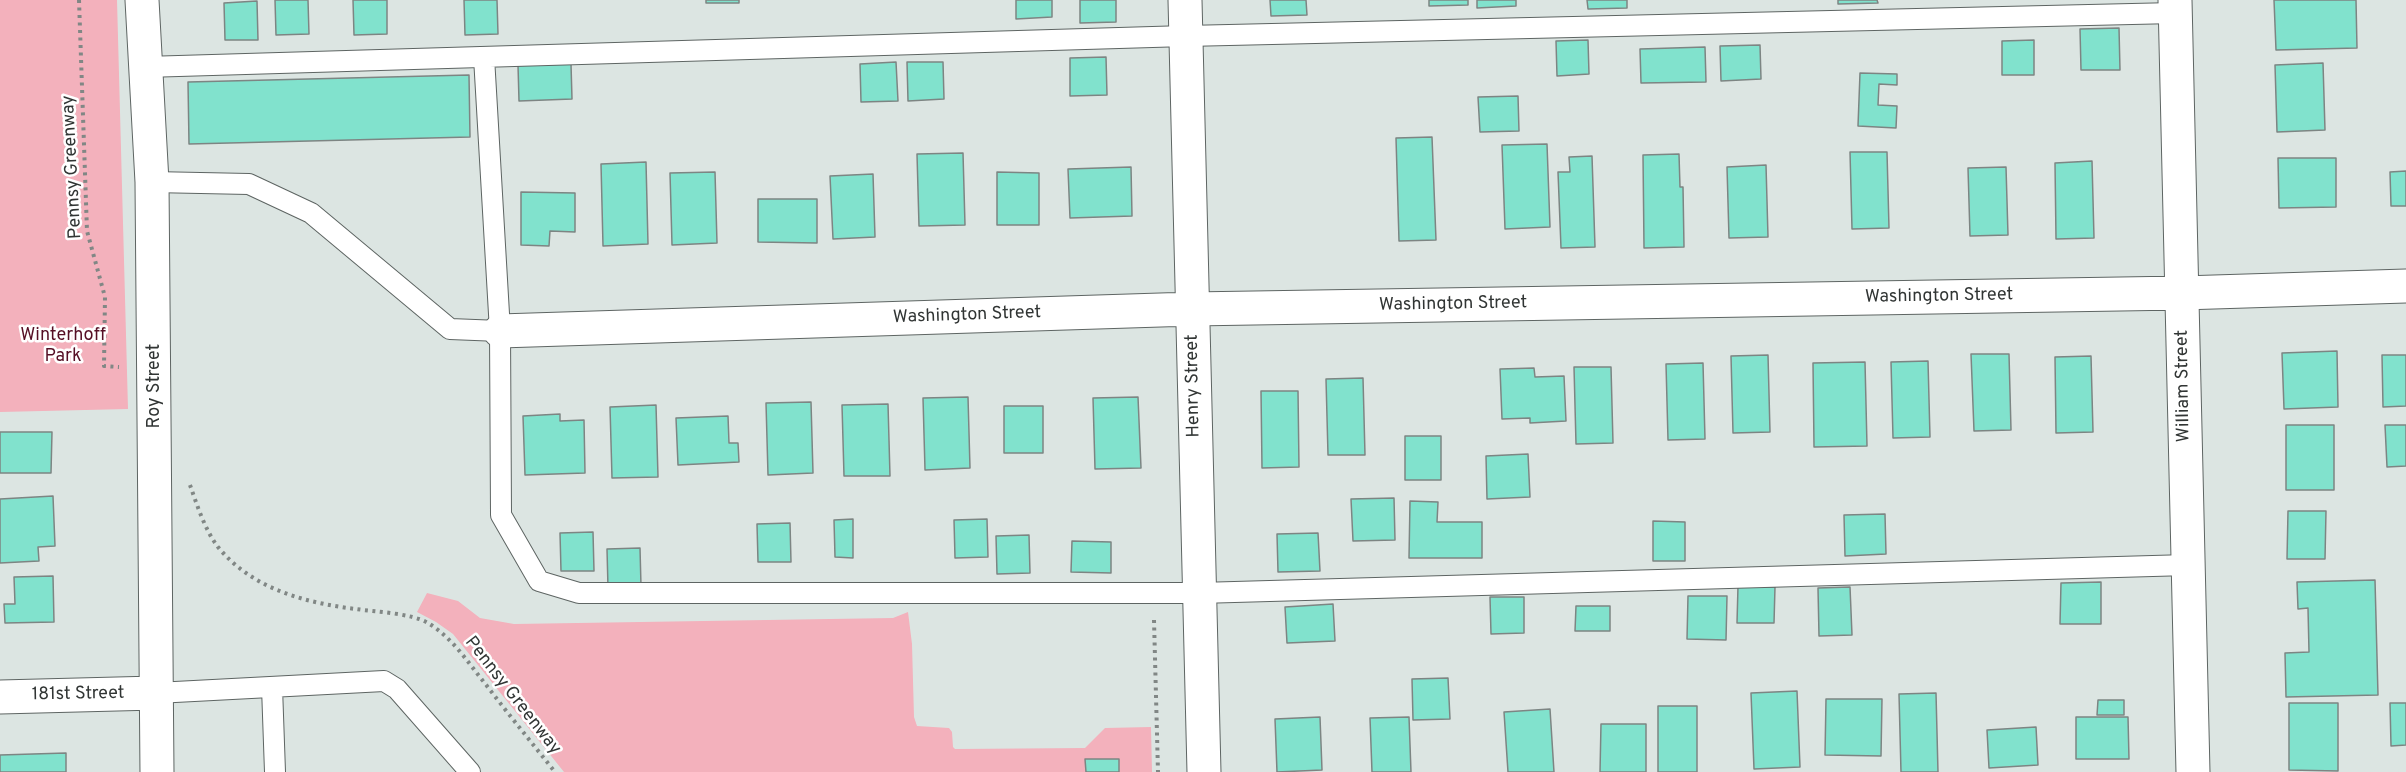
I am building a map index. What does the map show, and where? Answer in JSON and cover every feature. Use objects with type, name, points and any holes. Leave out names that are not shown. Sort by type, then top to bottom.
[{"type":"street","name":"Roy Street","points":[[142,0],[152,182],[157,772]]},
{"type":"street","name":"Henry Street","points":[[1185,0],[1204,772]]},
{"type":"street","name":"William Street","points":[[2175,7],[2193,772]]},
{"type":"street","name":"Washington Street","points":[[500,331],[1192,309],[2182,293],[2406,286]]},
{"type":"street","name":"181st Street","points":[[0,697],[156,693]]},
{"type":"lane","points":[[146,67],[2175,7]]},
{"type":"lane","points":[[484,57],[500,331],[501,515],[539,581],[579,593],[1199,593],[2188,565]]},
{"type":"lane","points":[[152,182],[249,184],[311,213],[450,329],[500,331]]},
{"type":"lane","points":[[156,693],[384,681],[397,689],[470,772]]},
{"type":"lane","points":[[272,687],[275,772]]},
{"type":"path","name":"Pennsy Greenway","points":[[79,0],[87,231],[105,297],[104,366]]},
{"type":"path","name":"Pennsy Greenway","points":[[188,475],[202,516],[218,546],[243,569],[287,595],[333,606],[398,615],[426,622],[452,641],[555,772]]},
{"type":"path","points":[[1154,613],[1158,772]]},
{"type":"green space","name":"Winterhoff Park","points":[[0,0],[117,0],[128,409],[0,412]]},
{"type":"green space","points":[[427,593],[458,601],[480,618],[514,624],[893,618],[908,612],[912,644],[914,717],[917,726],[949,728],[955,749],[1085,748],[1105,728],[1151,727],[1152,772],[1119,772],[1119,759],[1086,759],[1086,772],[564,772],[453,634],[417,612]]},
{"type":"building","points":[[275,0],[308,0],[309,34],[276,35]]},
{"type":"building","points":[[353,0],[387,0],[387,34],[354,35]]},
{"type":"building","points":[[464,0],[497,0],[498,34],[465,35]]},
{"type":"building","points":[[706,0],[739,0],[739,3],[706,3]]},
{"type":"building","points":[[1016,0],[1052,0],[1052,17],[1016,19]]},
{"type":"building","points":[[1080,0],[1116,0],[1116,22],[1080,23]]},
{"type":"building","points":[[1270,0],[1306,0],[1307,15],[1271,16]]},
{"type":"building","points":[[1429,0],[1468,0],[1468,5],[1429,6]]},
{"type":"building","points":[[1477,0],[1516,0],[1516,6],[1477,8]]},
{"type":"building","points":[[1587,0],[1627,0],[1627,8],[1588,9]]},
{"type":"building","points":[[1838,0],[1877,0],[1878,3],[1838,4]]},
{"type":"building","points":[[2274,0],[2356,0],[2357,48],[2276,50]]},
{"type":"building","points":[[257,1],[258,40],[225,40],[224,3]]},
{"type":"building","points":[[2119,28],[2120,70],[2081,70],[2080,29]]},
{"type":"building","points":[[1588,40],[1589,74],[1557,76],[1556,41]]},
{"type":"building","points":[[2034,40],[2034,75],[2002,75],[2002,41]]},
{"type":"building","points":[[1760,45],[1761,79],[1721,81],[1720,46]]},
{"type":"building","points":[[1705,47],[1706,82],[1641,83],[1640,49]]},
{"type":"building","points":[[1106,57],[1107,95],[1070,96],[1070,58]]},
{"type":"building","points":[[896,62],[898,101],[861,102],[860,64]]},
{"type":"building","points":[[907,62],[943,62],[944,99],[908,101]]},
{"type":"building","points":[[2323,63],[2325,130],[2277,132],[2275,65]]},
{"type":"building","points":[[571,64],[572,99],[519,101],[518,65]]},
{"type":"building","points":[[1860,73],[1897,74],[1897,85],[1879,84],[1878,105],[1897,106],[1896,128],[1858,126]]},
{"type":"building","points":[[469,75],[470,137],[189,144],[188,82]]},
{"type":"building","points":[[1518,96],[1519,131],[1480,132],[1478,97]]},
{"type":"building","points":[[1432,137],[1436,240],[1399,241],[1396,138]]},
{"type":"building","points":[[1547,144],[1550,227],[1505,229],[1502,145]]},
{"type":"building","points":[[1850,152],[1887,152],[1889,228],[1852,229]]},
{"type":"building","points":[[963,153],[965,225],[919,226],[917,154]]},
{"type":"building","points":[[1679,154],[1680,187],[1683,187],[1684,247],[1644,248],[1643,155]]},
{"type":"building","points":[[1592,156],[1595,247],[1561,248],[1558,172],[1570,172],[1569,157]]},
{"type":"building","points":[[2278,158],[2336,158],[2336,207],[2279,208]]},
{"type":"building","points":[[2092,161],[2094,238],[2056,239],[2055,163]]},
{"type":"building","points":[[646,162],[648,244],[603,246],[601,164]]},
{"type":"building","points":[[1766,165],[1768,237],[1729,238],[1727,167]]},
{"type":"building","points":[[1131,167],[1132,216],[1070,218],[1068,169]]},
{"type":"building","points":[[2006,167],[2008,235],[1970,236],[1968,168]]},
{"type":"building","points":[[2406,171],[2406,206],[2391,206],[2390,172]]},
{"type":"building","points":[[715,172],[717,243],[672,245],[670,173]]},
{"type":"building","points":[[997,172],[1039,173],[1039,225],[997,225]]},
{"type":"building","points":[[873,174],[875,237],[833,239],[830,176]]},
{"type":"building","points":[[521,192],[575,193],[575,232],[550,231],[549,246],[521,245]]},
{"type":"building","points":[[758,199],[817,199],[817,243],[758,242]]},
{"type":"building","points":[[2337,351],[2338,407],[2284,409],[2282,353]]},
{"type":"building","points":[[1971,354],[2009,354],[2011,430],[1974,431]]},
{"type":"building","points":[[1768,355],[1770,432],[1733,433],[1731,356]]},
{"type":"building","points":[[2382,355],[2406,355],[2406,406],[2383,407]]},
{"type":"building","points":[[2091,356],[2093,432],[2056,433],[2055,357]]},
{"type":"building","points":[[1928,361],[1930,437],[1893,438],[1891,362]]},
{"type":"building","points":[[1865,362],[1867,446],[1814,447],[1813,363]]},
{"type":"building","points":[[1703,363],[1705,439],[1668,440],[1666,364]]},
{"type":"building","points":[[1574,367],[1611,367],[1613,443],[1576,444]]},
{"type":"building","points":[[1534,368],[1535,377],[1564,376],[1566,421],[1530,423],[1530,418],[1502,419],[1500,369]]},
{"type":"building","points":[[1363,378],[1365,455],[1328,455],[1326,379]]},
{"type":"building","points":[[1261,391],[1298,391],[1299,467],[1262,468]]},
{"type":"building","points":[[968,397],[970,468],[925,470],[923,398]]},
{"type":"building","points":[[1138,397],[1141,468],[1095,469],[1093,398]]},
{"type":"building","points":[[811,402],[813,473],[768,475],[766,403]]},
{"type":"building","points":[[888,404],[890,476],[844,476],[842,405]]},
{"type":"building","points":[[656,405],[658,477],[612,478],[610,407]]},
{"type":"building","points":[[1004,406],[1043,406],[1043,453],[1004,453]]},
{"type":"building","points":[[560,414],[560,421],[584,420],[585,473],[525,475],[523,416]]},
{"type":"building","points":[[728,416],[729,443],[738,443],[739,462],[678,465],[676,418]]},
{"type":"building","points":[[2286,425],[2334,425],[2334,490],[2286,490]]},
{"type":"building","points":[[2385,425],[2406,425],[2406,466],[2387,467]]},
{"type":"building","points":[[0,432],[52,432],[51,473],[0,473]]},
{"type":"building","points":[[1405,436],[1441,436],[1441,480],[1405,480]]},
{"type":"building","points":[[1528,454],[1530,497],[1487,499],[1486,456]]},
{"type":"building","points":[[53,496],[55,546],[38,547],[39,561],[0,563],[0,499]]},
{"type":"building","points":[[1394,498],[1395,540],[1353,541],[1351,499]]},
{"type":"building","points":[[1410,501],[1438,502],[1437,522],[1482,522],[1482,558],[1409,558]]},
{"type":"building","points":[[2288,511],[2326,511],[2325,559],[2287,559]]},
{"type":"building","points":[[1885,514],[1886,554],[1845,556],[1844,515]]},
{"type":"building","points":[[853,519],[853,558],[835,557],[834,520]]},
{"type":"building","points":[[987,519],[988,557],[955,558],[954,520]]},
{"type":"building","points":[[1653,521],[1685,522],[1685,561],[1653,561]]},
{"type":"building","points":[[790,523],[791,562],[758,562],[757,524]]},
{"type":"building","points":[[593,532],[594,571],[561,571],[560,533]]},
{"type":"building","points":[[1318,533],[1320,571],[1278,572],[1277,534]]},
{"type":"building","points":[[1029,535],[1030,573],[997,574],[996,536]]},
{"type":"building","points":[[1072,541],[1111,542],[1111,573],[1071,572]]},
{"type":"building","points":[[640,548],[641,586],[608,588],[607,549]]},
{"type":"building","points":[[53,576],[54,622],[5,623],[4,604],[15,604],[14,577]]},
{"type":"building","points":[[2375,580],[2378,695],[2286,697],[2285,653],[2309,652],[2308,608],[2298,609],[2297,582]]},
{"type":"building","points":[[2101,582],[2101,624],[2060,624],[2061,583]]},
{"type":"building","points":[[1738,586],[1775,587],[1774,623],[1737,623]]},
{"type":"building","points":[[1850,587],[1852,635],[1819,636],[1818,588]]},
{"type":"building","points":[[1688,596],[1727,596],[1726,640],[1687,639]]},
{"type":"building","points":[[1490,597],[1524,597],[1524,633],[1491,634]]},
{"type":"building","points":[[1333,604],[1335,641],[1287,643],[1285,607]]},
{"type":"building","points":[[1576,606],[1610,606],[1610,631],[1575,631]]},
{"type":"building","points":[[1448,678],[1450,719],[1413,720],[1412,679]]},
{"type":"building","points":[[1797,691],[1800,767],[1754,769],[1751,693]]},
{"type":"building","points":[[1936,693],[1938,772],[1901,772],[1899,694]]},
{"type":"building","points":[[1826,699],[1882,699],[1881,756],[1825,755]]},
{"type":"building","points":[[2098,700],[2124,700],[2124,715],[2097,715]]},
{"type":"building","points":[[2289,703],[2338,703],[2338,771],[2289,770]]},
{"type":"building","points":[[2390,703],[2406,703],[2406,745],[2391,746]]},
{"type":"building","points":[[1658,706],[1697,706],[1697,772],[1658,772]]},
{"type":"building","points":[[1550,709],[1554,772],[1508,772],[1504,712]]},
{"type":"building","points":[[1320,717],[1322,770],[1277,772],[1275,719]]},
{"type":"building","points":[[1409,717],[1411,772],[1372,772],[1370,718]]},
{"type":"building","points":[[2076,717],[2128,717],[2129,759],[2076,759]]},
{"type":"building","points":[[1601,724],[1646,724],[1646,772],[1600,772]]},
{"type":"building","points":[[2036,727],[2038,765],[1989,768],[1987,730]]},
{"type":"building","points":[[66,753],[66,772],[0,772],[0,755]]},
{"type":"building","points":[[1085,759],[1119,759],[1119,772],[1086,772]]}]
